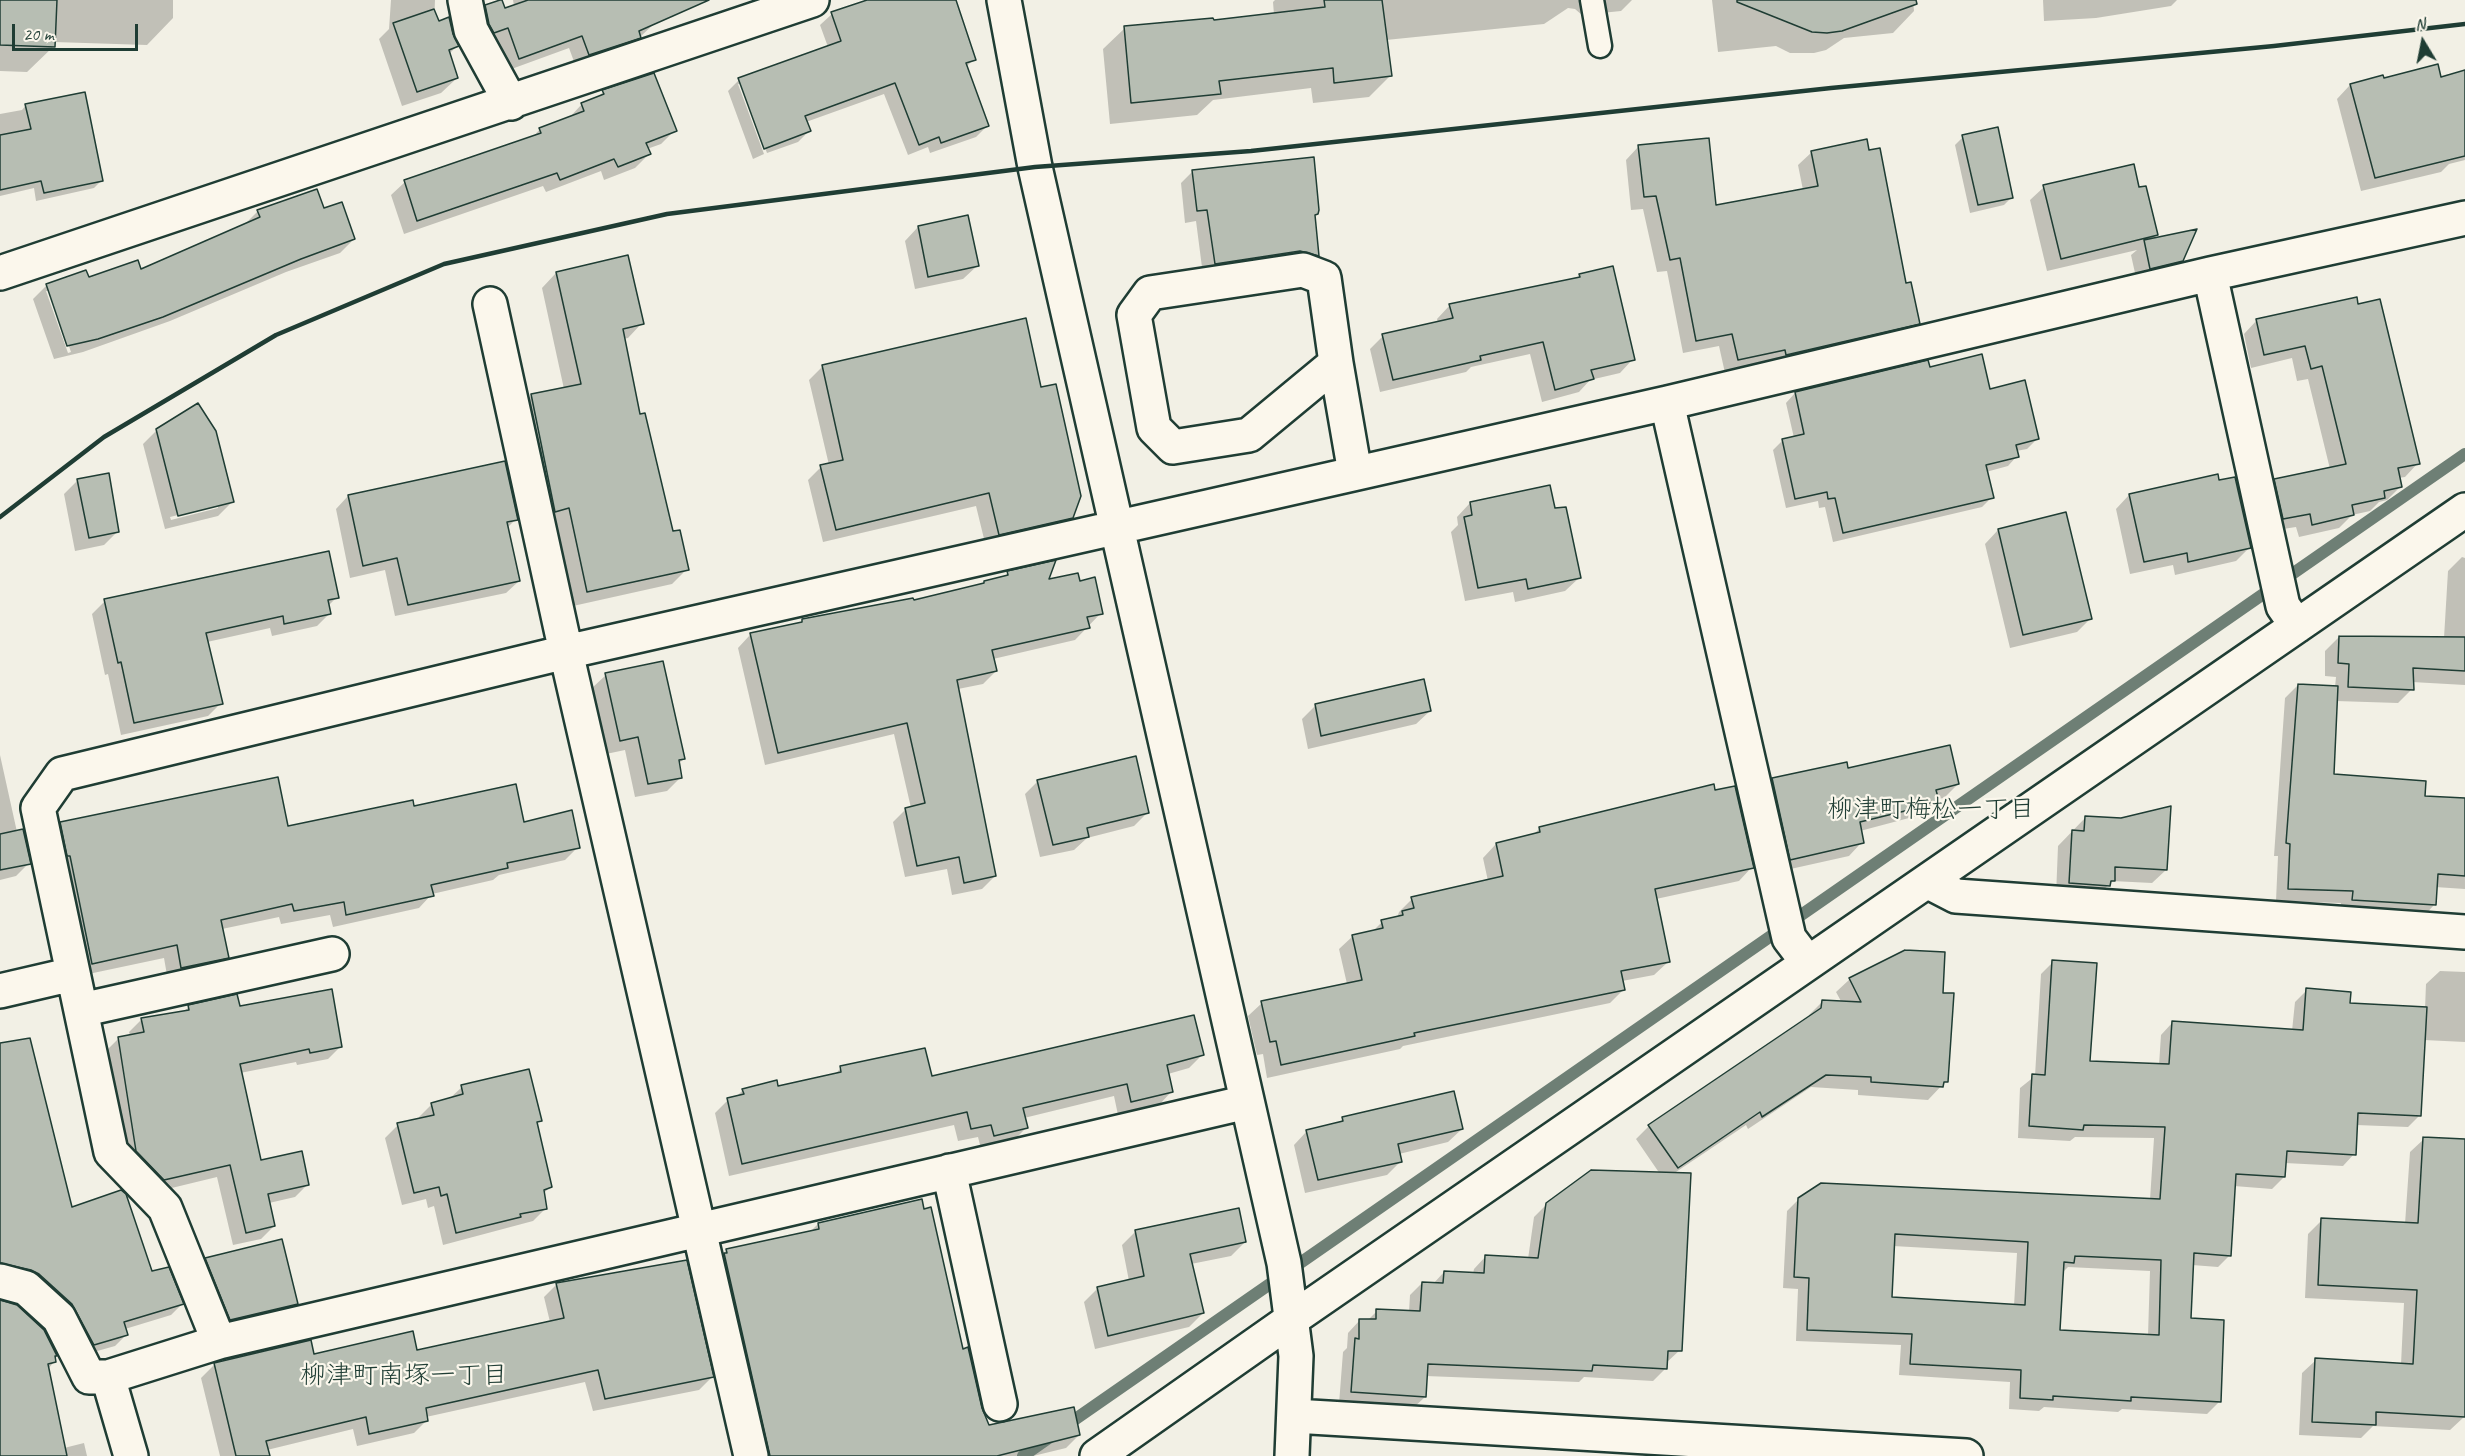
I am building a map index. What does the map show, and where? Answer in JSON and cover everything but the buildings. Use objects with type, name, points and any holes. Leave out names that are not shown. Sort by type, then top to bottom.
[{"type":"street","points":[[465,0],[471,30],[511,103]]},
{"type":"street","points":[[0,273],[812,0]]},
{"type":"street","points":[[1004,0],[1035,167],[1284,1263],[1296,1356],[1292,1456]]},
{"type":"street","points":[[219,1342],[165,1208],[111,1152],[38,808],[62,774],[566,652],[1667,403],[2210,274],[2465,219]]},
{"type":"street","points":[[1336,363],[1249,435],[1173,447],[1154,428],[1134,315],[1150,293],[1302,270],[1324,278],[1354,473]]},
{"type":"street","points":[[2210,274],[2283,606],[2297,626]]},
{"type":"street","points":[[490,304],[566,652],[751,1456]]},
{"type":"street","points":[[1667,403],[1789,938],[1808,963]]},
{"type":"street","points":[[1097,1456],[1292,1318],[2465,510]]},
{"type":"street","points":[[1927,880],[1956,896],[2465,932]]},
{"type":"street","points":[[81,1010],[332,954]]},
{"type":"street","points":[[0,991],[73,974]]},
{"type":"street","points":[[0,1281],[26,1288],[59,1318],[89,1377],[108,1377],[219,1342],[699,1228],[1247,1102]]},
{"type":"street","points":[[949,1171],[1000,1404]]},
{"type":"street","points":[[108,1377],[132,1456]]},
{"type":"street","points":[[1294,1416],[1966,1456]]},
{"type":"lane","points":[[1592,0],[1600,46]]},
{"type":"waterway","points":[[1064,1427],[2465,454]]},
{"type":"waterway","points":[[1023,1456],[1050,1437]]},
{"type":"railway","points":[[0,517],[104,437],[276,335],[444,264],[667,214],[1035,167],[1251,151],[1831,88],[2274,46],[2465,24]]},
{"type":"district","name":"柳津町梅松一丁目","points":[[1931,810]]},
{"type":"district","name":"柳津町南塚一丁目","points":[[404,1376]]}]
